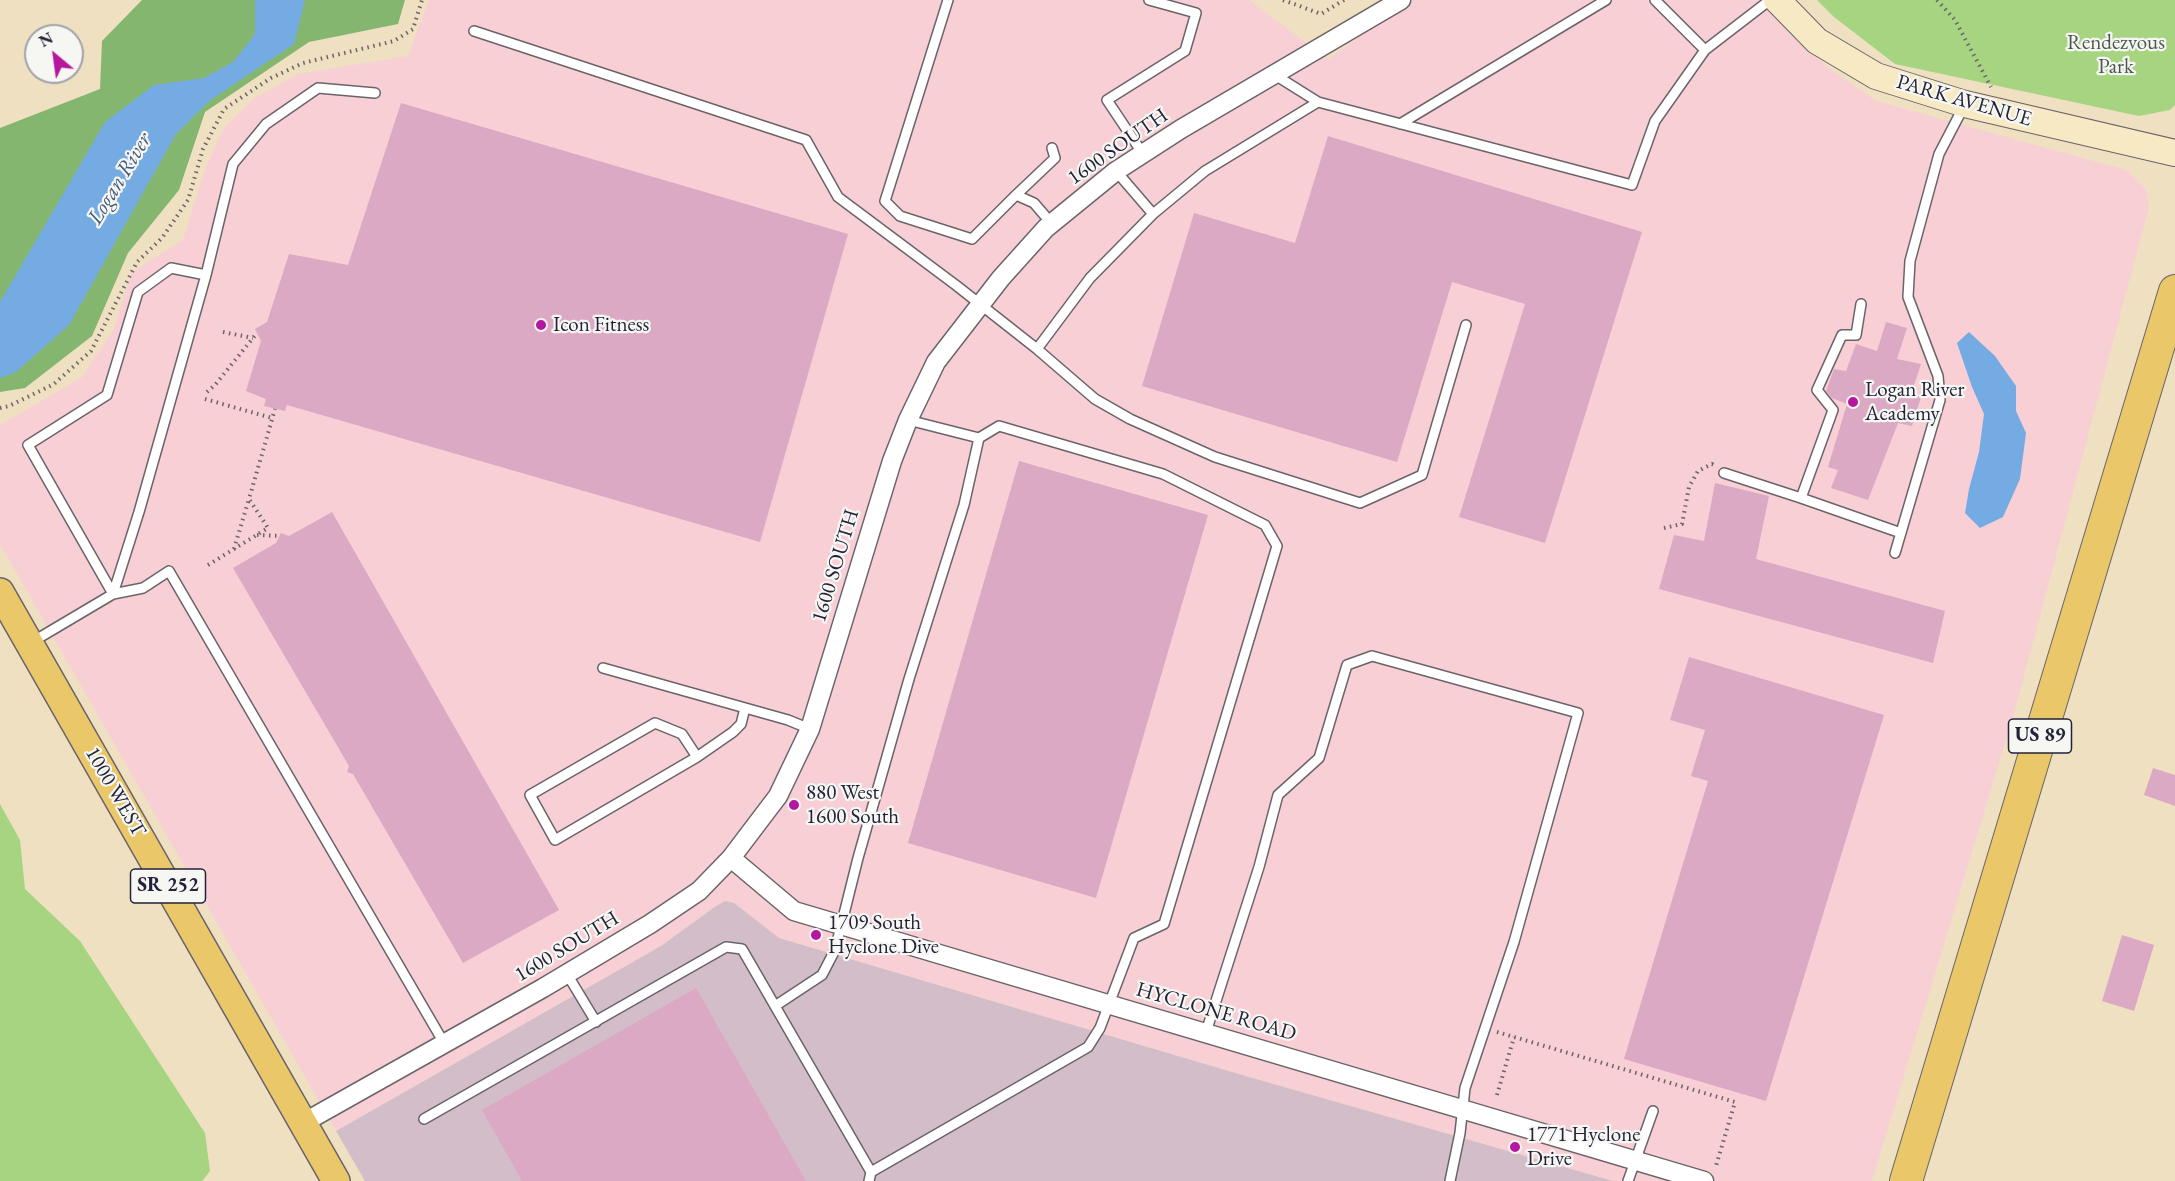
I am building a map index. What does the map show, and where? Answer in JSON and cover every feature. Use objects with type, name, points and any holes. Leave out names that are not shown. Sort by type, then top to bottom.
[{"type":"highway","name":"US 89","points":[[1906,1181],[2175,291]]},
{"type":"main road","name":"1000 WEST","points":[[0,592],[336,1181]]},
{"type":"street","name":"1600 SOUTH","points":[[303,1123],[567,974],[650,924],[699,891],[731,858],[778,796],[810,729],[892,461],[908,420],[936,362],[1001,278],[1052,224],[1116,171],[1181,129],[1401,0]]},
{"type":"street","name":"PARK AVENUE","points":[[1777,0],[1817,41],[1876,76],[1965,104],[2175,153]]},
{"type":"street","name":"HYCLONE ROAD","points":[[731,858],[794,911],[1704,1181]]},
{"type":"lane","points":[[948,0],[885,201],[900,216],[972,239],[1055,158],[1052,148]]},
{"type":"lane","points":[[1143,154],[1107,100],[1185,51],[1196,13],[1149,0]]},
{"type":"lane","points":[[1400,124],[1606,0]]},
{"type":"lane","points":[[1655,0],[1705,50]]},
{"type":"lane","points":[[1275,75],[1318,102],[1632,185],[1655,122],[1705,50],[1770,0]]},
{"type":"lane","points":[[474,31],[806,140],[838,197],[1037,349],[1095,399],[1130,419],[1215,457],[1360,503],[1422,475],[1466,325]]},
{"type":"lane","points":[[113,594],[142,501],[206,275],[233,164],[266,124],[318,88],[375,93]]},
{"type":"lane","points":[[1037,349],[1090,278],[1153,214],[1205,171],[1318,102]]},
{"type":"lane","points":[[1895,553],[1940,400],[1938,376],[1908,297],[1910,261],[1939,154],[1965,104]]},
{"type":"lane","points":[[1116,171],[1153,214]]},
{"type":"lane","points":[[1016,195],[1034,203],[1052,224]]},
{"type":"lane","points":[[113,594],[28,445],[107,395],[138,292],[171,268],[206,275]]},
{"type":"lane","points":[[1801,498],[1833,410],[1817,390],[1842,335],[1856,335],[1861,304]]},
{"type":"lane","points":[[908,420],[980,438]]},
{"type":"lane","points":[[424,1119],[726,947],[742,949],[870,1177],[1088,1047],[1100,1028],[1134,939],[1164,924],[1277,546],[1264,525],[1163,474],[999,426],[980,438],[964,505],[909,679],[835,950],[822,975],[775,1006]]},
{"type":"lane","points":[[1724,473],[1901,533]]},
{"type":"lane","points":[[30,643],[113,594],[143,588],[169,571],[444,1043]]},
{"type":"lane","points":[[1206,1032],[1259,867],[1278,795],[1319,758],[1347,665],[1372,656],[1578,713],[1514,942],[1466,1088],[1460,1133],[1449,1181]]},
{"type":"lane","points":[[603,668],[810,729]]},
{"type":"lane","points":[[697,757],[682,734],[655,723],[530,795],[555,840],[697,757],[733,732],[741,724],[745,708]]},
{"type":"lane","points":[[567,974],[596,1022]]},
{"type":"lane","points":[[1628,1181],[1653,1111]]},
{"type":"path","points":[[0,408],[9,406],[54,384],[91,351],[136,262],[162,238],[188,200],[203,149],[224,109],[271,78],[303,63],[394,41],[413,29],[422,0]]},
{"type":"path","points":[[1282,0],[1321,14],[1344,0]]},
{"type":"path","points":[[1937,0],[1955,20],[2006,114]]},
{"type":"path","points":[[223,332],[253,338]]},
{"type":"path","points":[[207,392],[257,333]]},
{"type":"path","points":[[205,399],[272,418]]},
{"type":"path","points":[[234,549],[275,409]]},
{"type":"path","points":[[1664,528],[1682,524],[1689,487],[1698,471],[1712,464],[1724,473]]},
{"type":"path","points":[[208,565],[268,528],[249,499]]},
{"type":"path","points":[[256,535],[280,536]]},
{"type":"path","points":[[1485,1028],[1735,1102],[1716,1166]]},
{"type":"path","points":[[1497,1095],[1514,1037]]},
{"type":"shaded area","points":[[429,0],[1249,0],[1328,59],[1412,0],[1766,0],[1826,66],[1876,101],[2126,170],[2145,188],[2149,207],[2013,717],[1872,1181],[1613,1181],[1249,1077],[779,938],[725,901],[661,946],[336,1131],[0,544],[0,425],[81,378],[113,331],[132,272],[183,240],[205,170],[223,129],[253,99],[298,74],[408,56]]},
{"type":"shaded area","points":[[725,901],[734,903],[779,938],[1249,1077],[1613,1181],[365,1181],[336,1131],[661,946]]},
{"type":"green space","points":[[142,0],[405,0],[398,24],[309,42],[205,112],[179,190],[128,253],[92,336],[25,388],[0,392],[0,128],[100,89],[102,41]]},
{"type":"green space","name":"Rendezvous Park","points":[[1817,0],[2175,0],[2175,105],[2170,110],[2139,116],[1895,64],[1834,17]]},
{"type":"green space","points":[[0,804],[20,840],[25,889],[80,941],[205,1133],[210,1171],[202,1181],[0,1181]]},
{"type":"water","name":"Logan River","points":[[255,0],[305,0],[294,44],[209,101],[176,134],[69,325],[16,372],[0,378],[0,302],[105,122],[154,85],[204,78],[233,62],[255,34]]},
{"type":"water","points":[[1969,332],[1995,356],[2016,386],[2016,411],[2026,433],[2020,479],[2003,517],[1980,528],[1965,513],[1979,452],[1984,414],[1957,343]]},
{"type":"building","name":"Icon Fitness","points":[[401,103],[848,234],[760,542],[287,405],[285,411],[264,406],[266,399],[246,391],[261,341],[255,329],[267,322],[289,254],[348,265]]},
{"type":"building","points":[[1328,136],[1642,232],[1545,543],[1459,517],[1525,304],[1452,282],[1397,462],[1142,386],[1194,213],[1295,243]]},
{"type":"building","points":[[1886,322],[1907,328],[1897,359],[1921,364],[1911,394],[1921,397],[1912,426],[1898,423],[1868,500],[1831,488],[1838,470],[1828,467],[1847,404],[1832,398],[1826,391],[1834,369],[1846,371],[1856,344],[1877,351]]},
{"type":"building","points":[[1019,461],[1208,515],[1096,898],[908,843]]},
{"type":"building","points":[[1715,483],[1769,496],[1756,559],[1945,611],[1933,663],[1659,589],[1674,535],[1704,541]]},
{"type":"building","points":[[332,512],[559,910],[463,963],[353,774],[347,772],[349,766],[233,568],[276,543],[281,533],[289,536]]},
{"type":"building","points":[[1689,657],[1884,715],[1766,1101],[1624,1059],[1708,781],[1691,776],[1705,730],[1670,720]]},
{"type":"building","points":[[2153,768],[2175,775],[2175,806],[2144,795]]},
{"type":"building","points":[[2122,935],[2154,945],[2134,1011],[2102,1001]]},
{"type":"building","points":[[696,988],[806,1181],[522,1181],[482,1110]]},
{"type":"place","name":"Icon Fitness","points":[[541,325]]},
{"type":"place","name":"Logan River Academy","points":[[1853,402]]},
{"type":"place","name":"880 West 1600 South","points":[[794,805]]},
{"type":"place","name":"1709 South Hyclone Dive","points":[[816,935]]},
{"type":"place","name":"1771 Hyclone Drive","points":[[1515,1147]]}]
